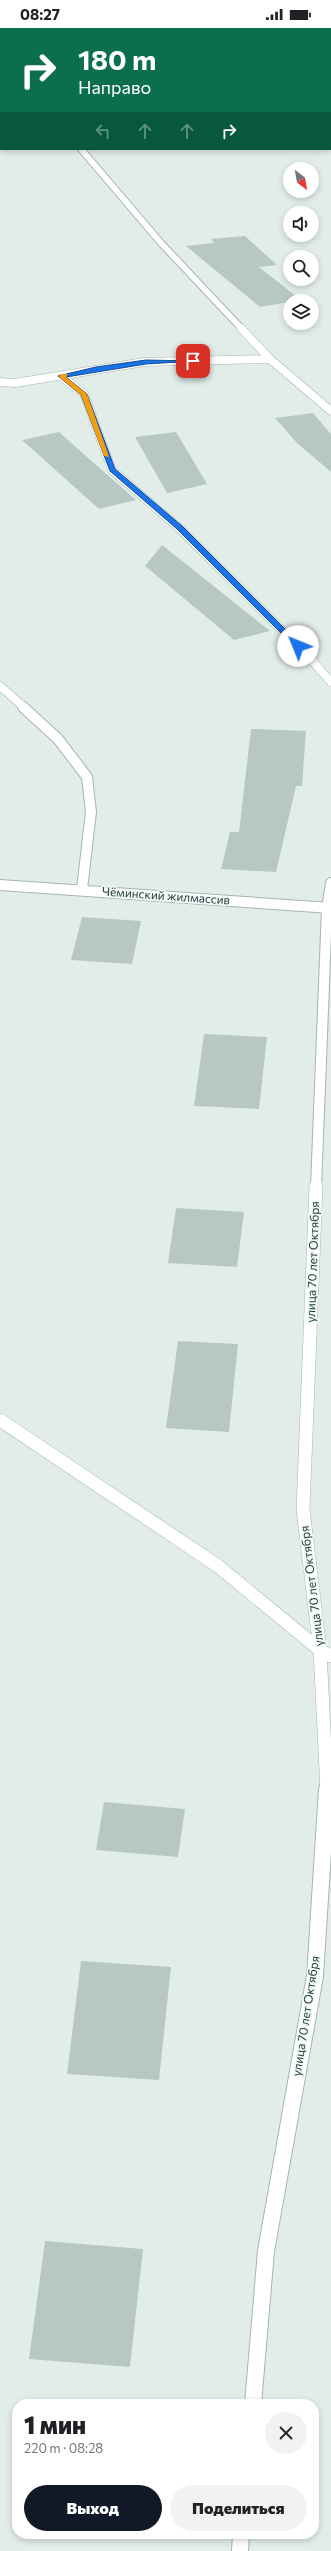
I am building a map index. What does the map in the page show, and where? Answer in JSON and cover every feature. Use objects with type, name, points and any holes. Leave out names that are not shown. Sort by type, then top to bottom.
[{"type":"street","points":[[82,150],[166,248],[270,359],[331,411]]},
{"type":"street","points":[[0,382],[15,383],[48,380],[96,368],[146,362],[270,359]]},
{"type":"street","points":[[61,376],[84,394],[112,470],[179,528],[309,657],[331,682]]},
{"type":"street","points":[[0,686],[58,739],[87,777],[91,812],[82,889]]},
{"type":"street","name":"улица 70 лет Октября","points":[[253,2399],[266,2251],[315,1976],[327,1793],[326,1653],[303,1508],[331,883]]},
{"type":"street","name":"Чёминский жилмассив","points":[[0,885],[82,889],[329,908]]},
{"type":"street","points":[[0,1420],[218,1566],[326,1653]]},
{"type":"street","points":[[240,2551],[241,2539]]},
{"type":"building","points":[[245,236],[277,265],[259,267],[293,294],[283,294],[283,303],[260,307],[186,246],[214,243],[211,239]]},
{"type":"building","points":[[313,413],[331,434],[331,472],[297,443],[275,418]]},
{"type":"building","points":[[59,432],[136,500],[99,509],[22,440]]},
{"type":"building","points":[[176,432],[207,484],[167,493],[135,437]]},
{"type":"building","points":[[162,545],[270,631],[234,640],[145,566]]},
{"type":"building","points":[[251,729],[306,731],[302,786],[296,786],[276,872],[221,869],[230,832],[239,832]]},
{"type":"building","points":[[82,917],[141,921],[132,964],[71,960]]},
{"type":"building","points":[[204,1034],[267,1037],[259,1109],[194,1106]]},
{"type":"building","points":[[176,1208],[244,1212],[237,1267],[168,1263]]},
{"type":"building","points":[[178,1341],[238,1344],[229,1432],[166,1428]]},
{"type":"building","points":[[104,1802],[185,1809],[178,1857],[96,1850]]},
{"type":"building","points":[[81,1961],[171,1967],[159,2080],[67,2074]]},
{"type":"building","points":[[45,2241],[143,2249],[130,2367],[29,2359]]},
{"type":"slow traffic","points":[[66,375],[61,376],[84,394],[107,456]]},
{"type":"route","points":[[193,361],[146,362],[96,368],[61,376],[84,394],[112,470],[179,528],[298,646]]}]
